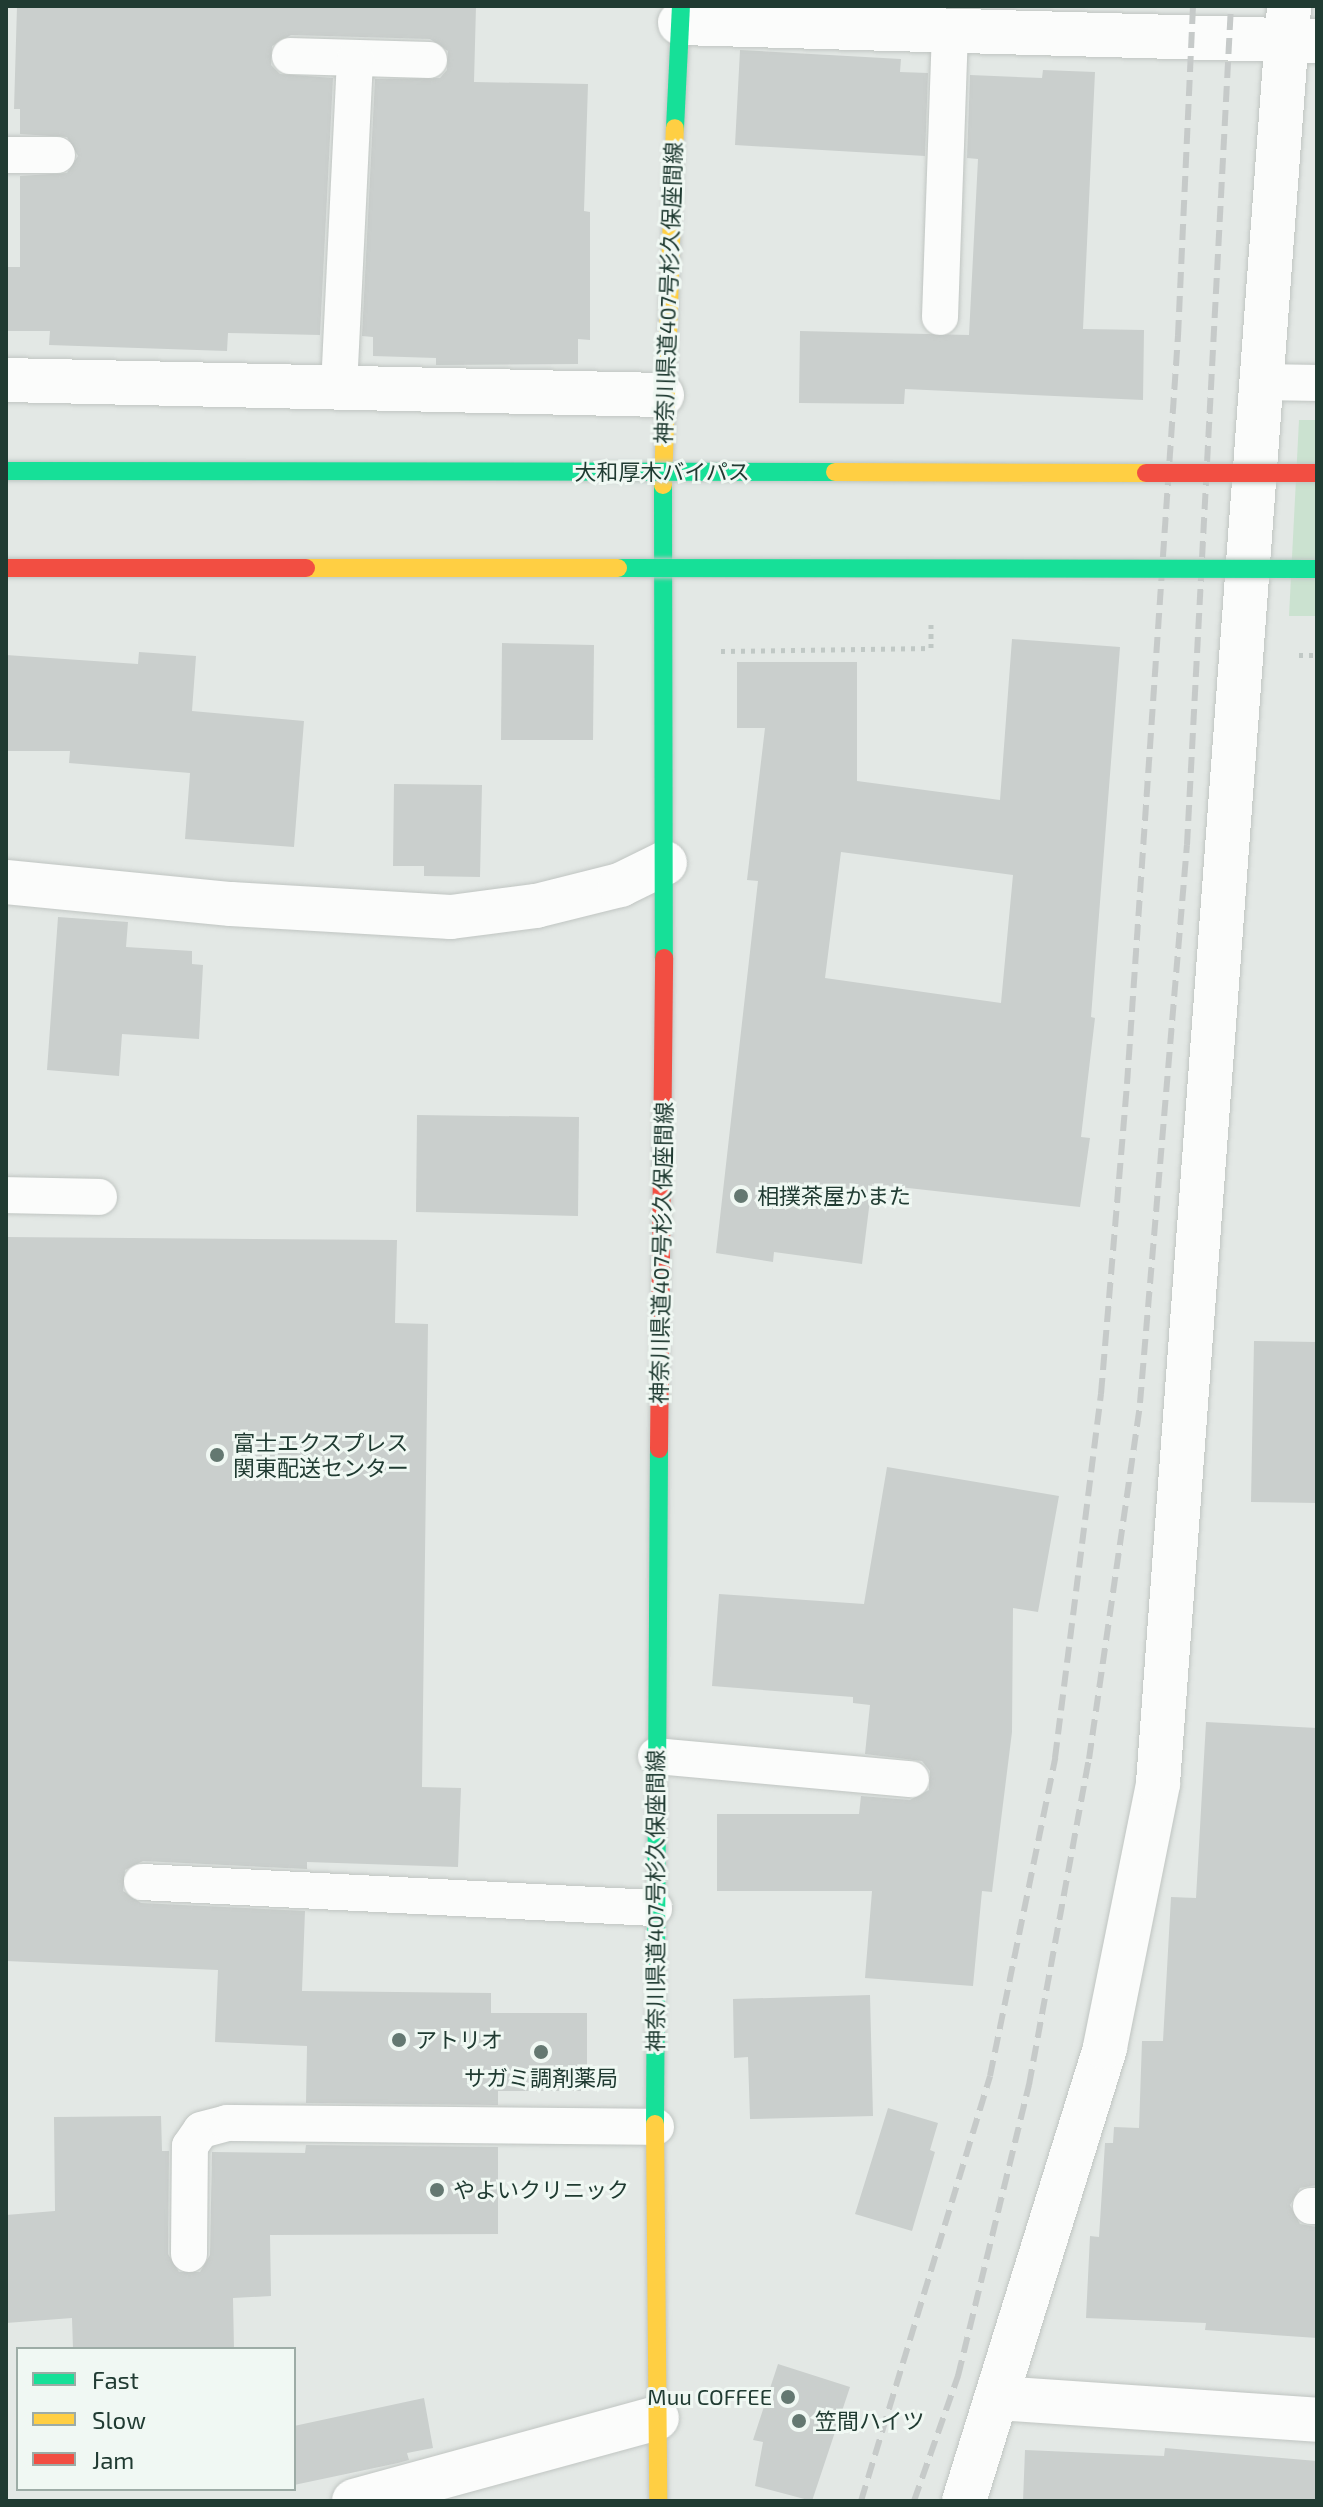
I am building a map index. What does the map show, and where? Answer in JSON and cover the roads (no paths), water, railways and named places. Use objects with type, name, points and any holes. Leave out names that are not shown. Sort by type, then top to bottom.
[{"type":"main road","name":"神奈川県道407号杉久保座間線","points":[[658,2501],[654,1908],[665,863],[662,395],[680,14]]},
{"type":"main road","name":"大和厚木バイパス","points":[[6,471],[1317,473]]},
{"type":"main road","points":[[6,568],[1317,569]]},
{"type":"street","points":[[680,14],[950,32],[1164,23],[1298,28],[1264,382],[1158,1783],[1105,2047],[964,2501]]},
{"type":"street","points":[[6,380],[662,395]]},
{"type":"street","points":[[6,882],[231,904],[451,917],[592,892],[665,863]]},
{"type":"street","points":[[998,2398],[1317,2420]]},
{"type":"street","points":[[354,2501],[657,2418]]},
{"type":"lane","points":[[940,317],[950,32]]},
{"type":"lane","points":[[290,56],[429,60]]},
{"type":"lane","points":[[339,387],[355,58]]},
{"type":"lane","points":[[6,155],[57,155]]},
{"type":"lane","points":[[1264,382],[1317,383]]},
{"type":"lane","points":[[6,1195],[99,1197]]},
{"type":"lane","points":[[656,1756],[911,1779]]},
{"type":"lane","points":[[142,1882],[654,1908]]},
{"type":"lane","points":[[189,2254],[190,2146],[201,2130],[227,2123],[656,2127]]},
{"type":"railway","points":[[861,2501],[990,2076],[1055,1758],[1101,1394],[1127,1084],[1178,336],[1193,6]]},
{"type":"railway","points":[[914,2501],[958,2376],[1029,2085],[1089,1759],[1140,1403],[1187,845],[1231,6]]},
{"type":"place","name":"相撲茶屋かまた","points":[[741,1196]]},
{"type":"place","name":"富士エクスプレス 関東配送センター","points":[[217,1455]]},
{"type":"place","name":"アトリオ","points":[[399,2040]]},
{"type":"place","name":"サガミ調剤薬局","points":[[541,2052]]},
{"type":"place","name":"やよいクリニック","points":[[437,2190]]},
{"type":"place","name":"Muu COFFEE","points":[[788,2397]]},
{"type":"place","name":"笠間ハイツ","points":[[799,2421]]}]
